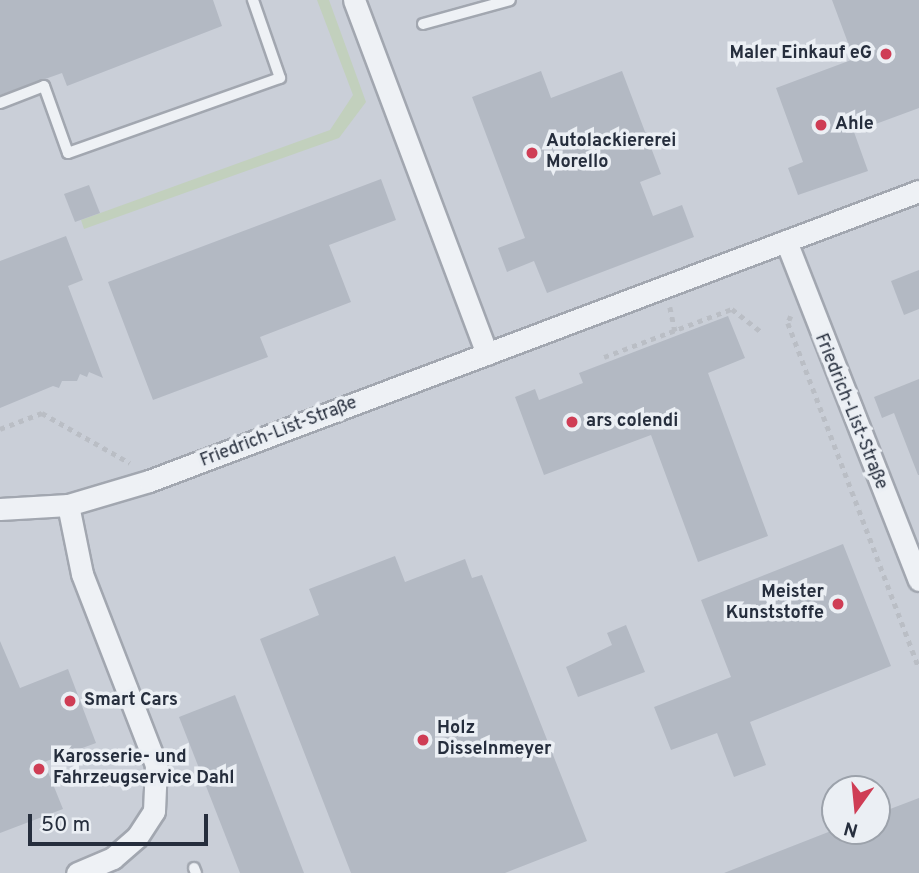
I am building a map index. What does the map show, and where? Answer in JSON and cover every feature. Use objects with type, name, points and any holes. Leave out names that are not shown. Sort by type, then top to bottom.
[{"type":"street","points":[[354,0],[486,354]]},
{"type":"street","name":"Friedrich-List-Straße","points":[[0,509],[68,505],[149,481],[919,191]]},
{"type":"street","name":"Friedrich-List-Straße","points":[[786,241],[919,580]]},
{"type":"street","points":[[68,505],[82,574],[156,765],[155,811],[137,837],[113,858],[77,873]]},
{"type":"lane","points":[[0,103],[44,86],[68,153],[280,78],[253,0]]},
{"type":"lane","points":[[423,24],[510,0]]},
{"type":"path","points":[[670,302],[675,331]]},
{"type":"path","points":[[604,357],[732,309],[761,332]]},
{"type":"path","points":[[793,312],[788,323],[919,668]]},
{"type":"path","points":[[0,429],[42,413],[142,470],[149,481]]},
{"type":"shaded area","points":[[0,0],[919,0],[919,873],[0,873]]},
{"type":"green space","points":[[317,0],[329,0],[366,102],[339,138],[84,229],[81,220],[330,130],[353,95]]},
{"type":"building","points":[[0,0],[213,0],[222,26],[67,86],[62,73],[0,95]]},
{"type":"building","points":[[832,0],[919,0],[919,108],[854,132],[868,171],[798,195],[788,168],[803,162],[776,88],[854,59]]},
{"type":"building","points":[[541,71],[551,98],[622,71],[661,174],[640,182],[653,216],[682,205],[694,237],[547,293],[534,261],[507,272],[498,248],[525,238],[472,97]]},
{"type":"building","points":[[381,179],[396,220],[329,245],[351,302],[260,337],[268,357],[153,400],[108,282]]},
{"type":"building","points":[[89,185],[100,213],[75,222],[64,194]]},
{"type":"building","points":[[66,236],[83,280],[68,286],[103,378],[89,372],[87,377],[80,374],[77,381],[62,381],[59,388],[53,386],[0,408],[0,261]]},
{"type":"building","points":[[919,270],[919,309],[904,315],[891,281]]},
{"type":"building","points":[[728,316],[745,358],[708,373],[768,536],[698,562],[651,435],[544,475],[515,397],[535,389],[539,400],[583,383],[579,373]]},
{"type":"building","points":[[919,379],[918,475],[894,413],[882,418],[874,397]]},
{"type":"building","points":[[843,544],[891,666],[750,722],[766,765],[734,777],[717,733],[671,750],[654,707],[731,677],[701,600]]},
{"type":"building","name":"Holz Disselnmeyer","points":[[395,556],[405,582],[465,559],[472,578],[482,575],[587,841],[505,873],[351,873],[260,639],[319,615],[309,589]]},
{"type":"building","points":[[626,625],[645,672],[578,697],[566,667],[612,645],[607,633]]},
{"type":"building","points":[[0,641],[20,688],[68,669],[96,743],[44,762],[63,809],[0,833]]},
{"type":"building","points":[[235,695],[304,873],[240,873],[179,717]]},
{"type":"building","points":[[919,798],[919,873],[724,873],[821,835],[821,845],[891,845],[891,809]]},
{"type":"place","name":"Maler Einkauf eG","points":[[886,54]]},
{"type":"place","name":"Ahle","points":[[821,125]]},
{"type":"place","name":"Autolackiererei Morello","points":[[532,153]]},
{"type":"place","name":"ars colendi","points":[[572,422]]},
{"type":"place","name":"Meister Kunststoffe","points":[[838,604]]},
{"type":"place","name":"Smart Cars","points":[[70,701]]},
{"type":"place","name":"Holz Disselnmeyer","points":[[423,740]]},
{"type":"place","name":"Karosserie- und Fahrzeugservice Dahl","points":[[39,769]]}]
